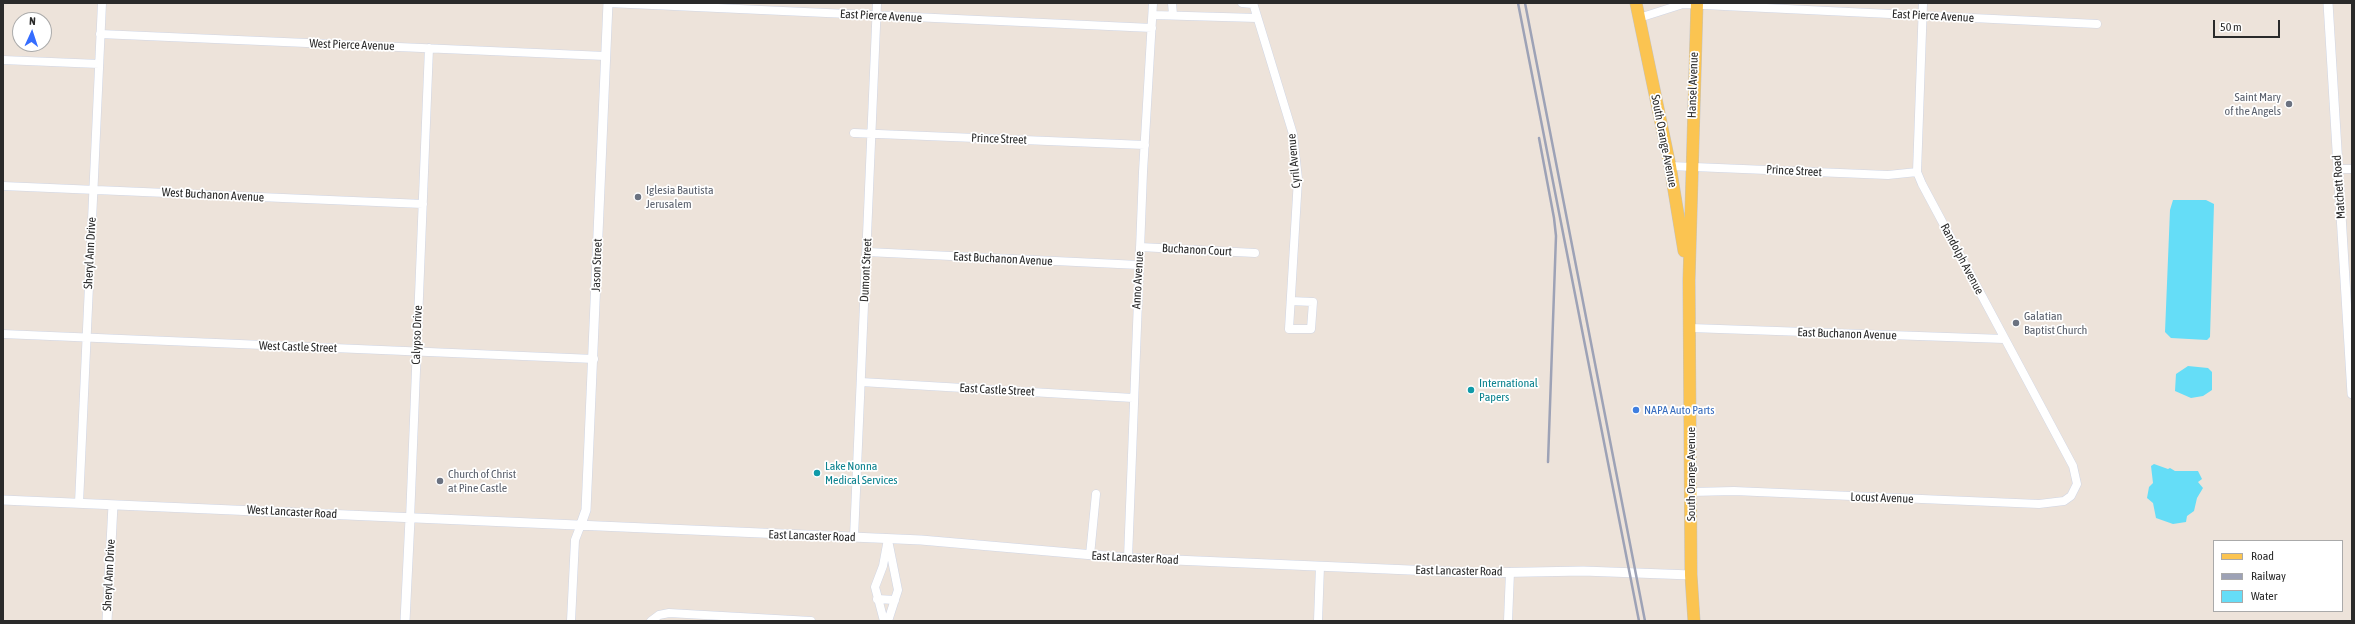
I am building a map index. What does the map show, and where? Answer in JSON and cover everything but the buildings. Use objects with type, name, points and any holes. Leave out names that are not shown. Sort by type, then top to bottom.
[{"type":"main road","name":"South Orange Avenue","points":[[1636,3],[1670,166],[1689,280]]},
{"type":"main road","name":"Hansel Avenue","points":[[1692,166],[1697,4]]},
{"type":"main road","name":"South Orange Avenue","points":[[1692,166],[1689,280],[1691,328],[1691,575],[1694,621]]},
{"type":"street","name":"Sheryl Ann Drive","points":[[79,504],[102,3]]},
{"type":"street","name":"East Pierce Avenue","points":[[608,3],[1152,28]]},
{"type":"street","name":"Jason Street","points":[[580,527],[586,510],[594,359],[608,3]]},
{"type":"street","name":"Dumont Street","points":[[854,537],[877,3]]},
{"type":"street","name":"Anno Avenue","points":[[1128,558],[1133,398],[1153,3]]},
{"type":"street","points":[[1172,3],[1173,15]]},
{"type":"street","points":[[1242,3],[1253,3]]},
{"type":"street","name":"Cyril Avenue","points":[[1253,3],[1293,134],[1298,179],[1291,301]]},
{"type":"street","name":"Randolph Avenue","points":[[1923,3],[1917,172],[2004,340],[2073,466],[2077,484],[2070,496]]},
{"type":"street","name":"Matchett Road","points":[[2328,3],[2352,394]]},
{"type":"street","name":"East Pierce Avenue","points":[[1639,18],[1683,4],[1697,4],[2097,24]]},
{"type":"street","points":[[1153,15],[1257,18]]},
{"type":"street","name":"West Pierce Avenue","points":[[100,34],[605,56]]},
{"type":"street","name":"Calypso Drive","points":[[405,621],[429,48]]},
{"type":"street","points":[[3,60],[99,64]]},
{"type":"street","name":"Prince Street","points":[[854,133],[1145,145]]},
{"type":"street","name":"Prince Street","points":[[1670,166],[1888,175],[1917,172]]},
{"type":"street","points":[[2338,168],[2352,169]]},
{"type":"street","name":"West Buchanon Avenue","points":[[3,186],[423,204]]},
{"type":"street","name":"Buchanon Court","points":[[1140,246],[1255,253]]},
{"type":"street","name":"East Buchanon Avenue","points":[[867,252],[1139,265]]},
{"type":"street","name":"East Buchanon Avenue","points":[[1691,328],[2004,340]]},
{"type":"street","name":"West Castle Street","points":[[3,334],[594,359]]},
{"type":"street","name":"East Castle Street","points":[[861,382],[1133,398]]},
{"type":"street","name":"Locust Avenue","points":[[1691,492],[1734,491],[2039,504],[2057,503],[2070,496]]},
{"type":"street","points":[[1090,555],[1096,494]]},
{"type":"street","name":"West Lancaster Road","points":[[3,500],[302,512],[580,527]]},
{"type":"street","name":"Sheryl Ann Drive","points":[[107,621],[113,505]]},
{"type":"street","points":[[571,621],[575,540],[580,527]]},
{"type":"street","name":"East Lancaster Road","points":[[580,527],[854,537],[986,544],[1128,558],[1480,573],[1583,571],[1691,575]]},
{"type":"street","points":[[884,621],[877,599],[875,583],[883,566],[888,539]]},
{"type":"street","points":[[888,539],[898,585],[888,621]]},
{"type":"street","points":[[1318,621],[1320,566]]},
{"type":"street","points":[[1508,621],[1510,572]]},
{"type":"street","points":[[877,599],[895,600]]},
{"type":"street","points":[[651,621],[660,615],[669,613],[811,621]]},
{"type":"water","points":[[2173,200],[2206,200],[2214,204],[2210,337],[2207,340],[2171,338],[2165,332],[2170,210]]},
{"type":"water","points":[[2188,366],[2208,368],[2212,372],[2212,390],[2203,396],[2191,398],[2175,391],[2176,374]]},
{"type":"water","points":[[2154,464],[2168,469],[2170,468],[2175,471],[2198,471],[2202,479],[2198,482],[2203,488],[2197,498],[2194,511],[2187,516],[2186,522],[2173,524],[2156,518],[2153,503],[2147,498],[2149,487],[2153,483],[2151,466]]},
{"type":"railway","points":[[1518,3],[1639,621]]},
{"type":"railway","points":[[1525,3],[1645,621]]},
{"type":"railway","points":[[1539,138],[1556,236],[1548,462]]},
{"type":"place","name":"Saint Mary of the Angels","points":[[2289,104]]},
{"type":"place","name":"Iglesia Bautista Jerusalem","points":[[638,197]]},
{"type":"place","name":"Galatian Baptist Church","points":[[2016,323]]},
{"type":"place","name":"International Papers","points":[[1471,390]]},
{"type":"place","name":"NAPA Auto Parts","points":[[1636,410]]},
{"type":"place","name":"Lake Nonna Medical Services","points":[[817,473]]},
{"type":"place","name":"Church of Christ at Pine Castle","points":[[440,481]]}]
